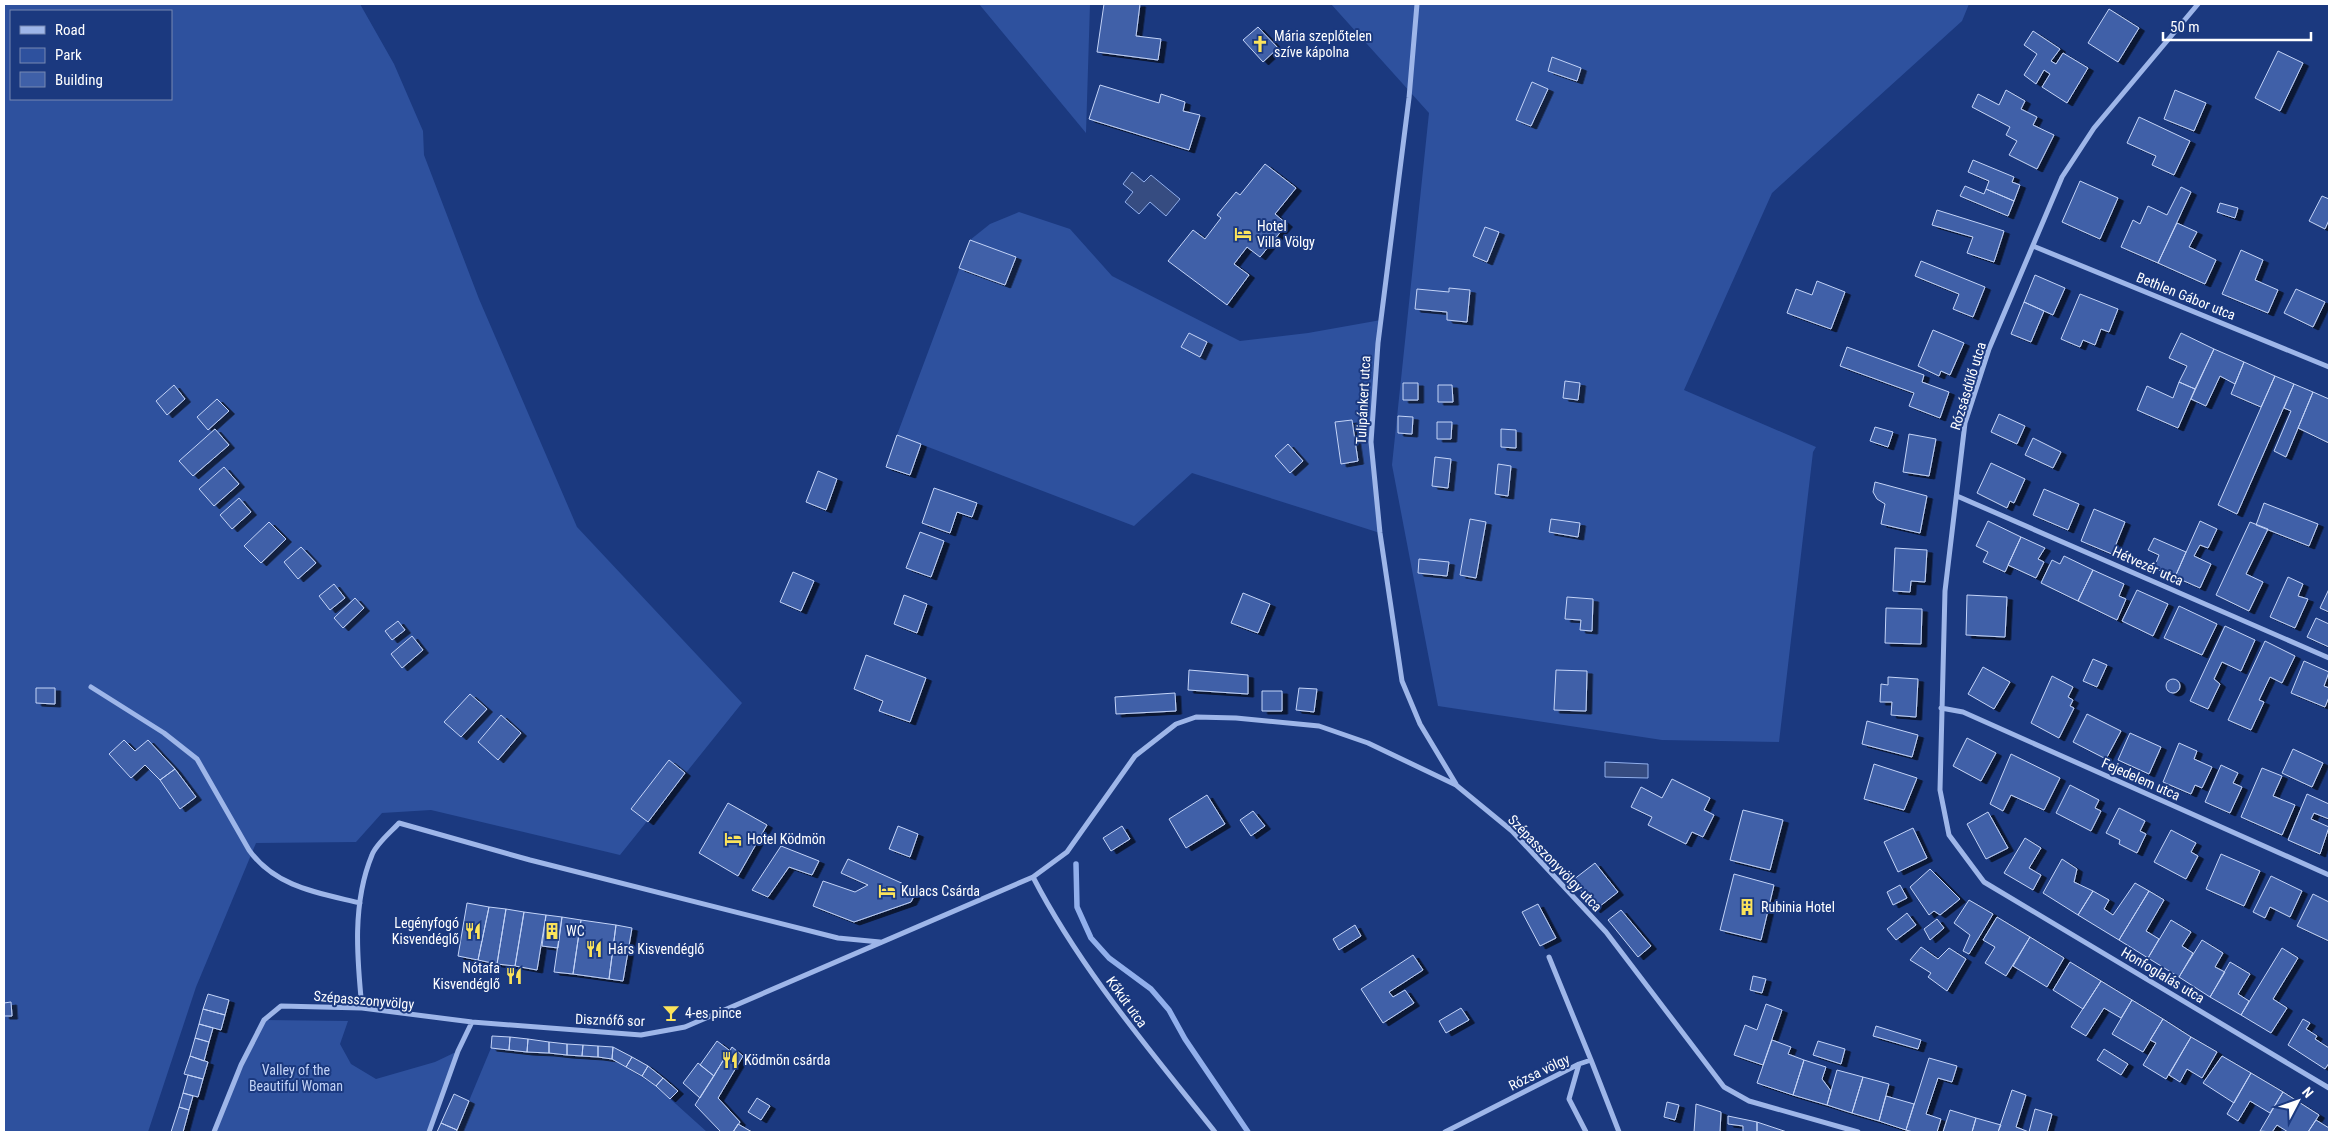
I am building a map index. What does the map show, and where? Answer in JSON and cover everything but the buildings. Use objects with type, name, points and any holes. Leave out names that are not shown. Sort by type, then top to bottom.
[{"type":"street","name":"Tulipánkert utca","points":[[1417,4],[1409,98],[1378,343],[1371,442],[1380,533],[1402,681],[1420,724],[1456,785]]},
{"type":"street","name":"Rózsásdűlő utca","points":[[1984,882],[1949,835],[1940,790],[1945,591],[1965,423],[1989,350],[2062,178],[2094,128],[2198,4]]},
{"type":"street","name":"Bethlen Gábor utca","points":[[2033,246],[2329,367]]},
{"type":"street","name":"Hétvezér utca","points":[[1957,496],[2329,658]]},
{"type":"street","points":[[91,687],[164,733],[197,759],[249,850],[259,864],[272,875],[310,891],[360,903]]},
{"type":"street","name":"Fejedelem utca","points":[[1941,708],[1963,712],[2329,875]]},
{"type":"street","name":"Szépasszonyvölgy utca","points":[[1033,877],[1067,852],[1135,756],[1176,724],[1196,717],[1236,718],[1319,726],[1368,743],[1456,785],[1512,831],[1606,932],[1724,1086],[1749,1101],[1858,1132]]},
{"type":"street","points":[[362,1008],[358,945],[360,903],[372,853],[399,823],[530,860],[838,938],[880,942],[1033,877]]},
{"type":"street","name":"Kőkút utca","points":[[1033,877],[1053,915],[1078,955],[1123,1017],[1215,1132]]},
{"type":"street","name":"Honfoglalás utca","points":[[1984,882],[2329,1088]]},
{"type":"street","name":"Disznófő sor","points":[[472,1022],[641,1035],[685,1027],[880,942]]},
{"type":"street","points":[[1549,957],[1592,1060],[1618,1132]]},
{"type":"street","name":"Szépasszonyvölgy","points":[[214,1132],[241,1065],[264,1020],[281,1006],[362,1008],[472,1022]]},
{"type":"street","points":[[429,1132],[458,1051],[472,1022]]},
{"type":"street","points":[[1579,1064],[1592,1060]]},
{"type":"street","name":"Rózsa völgy","points":[[1444,1132],[1579,1064]]},
{"type":"street","name":"Rózsa völgy","points":[[1579,1064],[1569,1098],[1586,1132]]},
{"type":"green space","points":[[4,4],[360,4],[394,64],[423,131],[424,155],[479,299],[577,527],[742,703],[620,855],[431,810],[382,813],[356,842],[256,843],[196,987],[148,1132],[4,1132]]},
{"type":"green space","points":[[979,4],[1090,4],[1086,133]]},
{"type":"green space","points":[[1331,4],[1969,4],[1962,21],[1772,193],[1684,390],[1816,447],[1813,452],[1779,742],[1662,740],[1438,706],[1392,465],[1429,113]]},
{"type":"green space","points":[[1019,212],[1070,229],[1112,276],[1240,341],[1308,333],[1381,320],[1371,442],[1380,533],[1192,473],[1134,526],[897,435],[970,240],[990,224]]},
{"type":"green space","name":"Valley of the Beautiful Woman","points":[[264,1020],[348,1021],[340,1044],[351,1064],[376,1079],[435,1062],[458,1051],[429,1132],[216,1132],[224,1109]]},
{"type":"green space","points":[[491,1048],[612,1059],[656,1086],[707,1132],[456,1132]]},
{"type":"shaded area","points":[[1132,172],[1144,182],[1151,175],[1180,199],[1166,216],[1150,202],[1139,214],[1125,202],[1133,192],[1123,184]]},
{"type":"shaded area","points":[[1605,762],[1648,764],[1648,778],[1605,777]]},
{"type":"waterway","points":[[1076,864],[1077,907],[1091,938],[1109,958],[1151,989],[1169,1010],[1185,1039],[1248,1132]]},
{"type":"place","name":"Mária szeplőtelen szíve kápolna","points":[[1260,44]]},
{"type":"place","name":"Hotel Villa Völgy","points":[[1243,234]]},
{"type":"place","name":"Hotel Ködmön","points":[[733,839]]},
{"type":"place","name":"Kulacs Csárda","points":[[887,891]]},
{"type":"place","name":"Rubinia Hotel","points":[[1747,907]]},
{"type":"place","name":"Legényfogó Kisvendéglő","points":[[473,931]]},
{"type":"place","name":"WC","points":[[552,931]]},
{"type":"place","name":"Hárs Kisvendéglő","points":[[594,949]]},
{"type":"place","name":"Nótafa Kisvendéglő","points":[[514,976]]},
{"type":"place","name":"4-es pince","points":[[671,1013]]},
{"type":"place","name":"Ködmön csárda","points":[[730,1060]]}]
